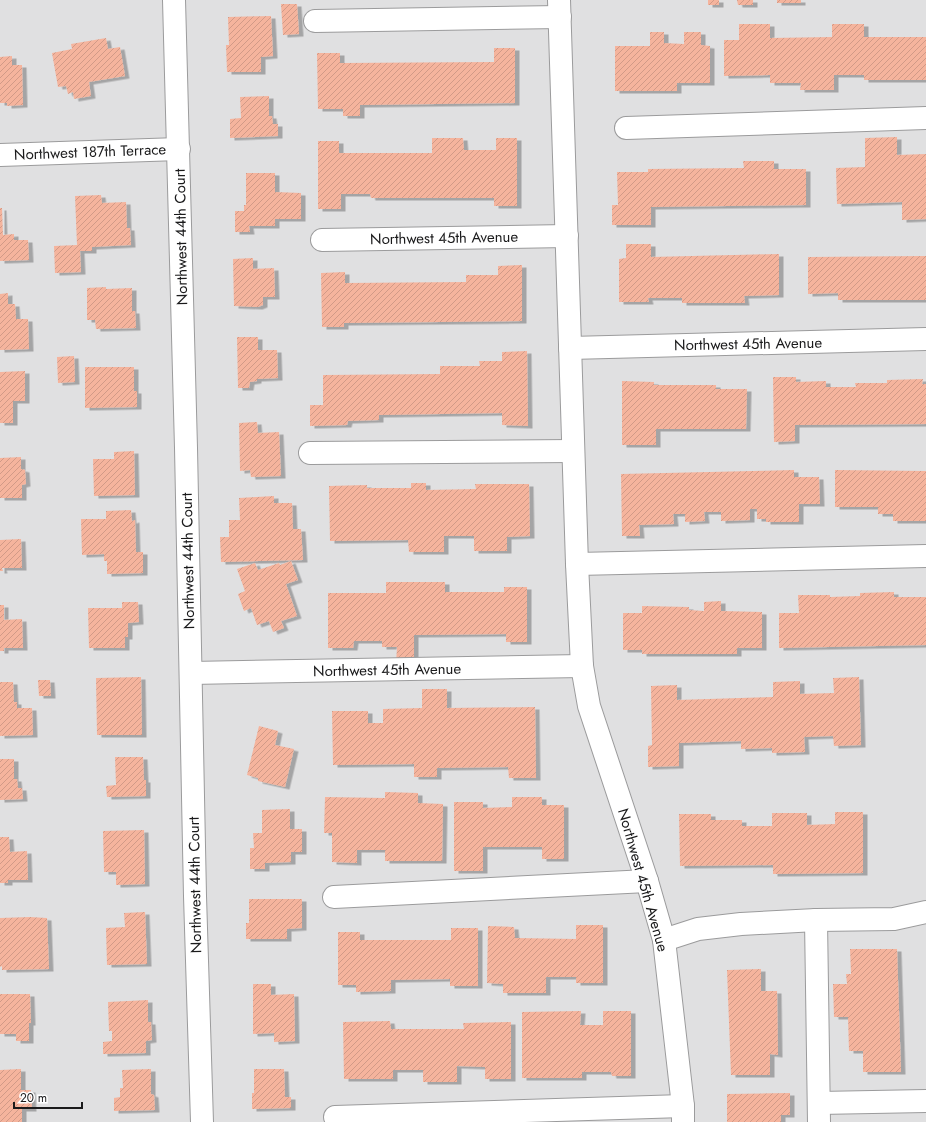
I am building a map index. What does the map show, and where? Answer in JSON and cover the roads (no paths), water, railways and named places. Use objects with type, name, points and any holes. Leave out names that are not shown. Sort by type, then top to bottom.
[{"type":"street","name":"Northwest 44th Court","points":[[174,0],[179,149],[195,896],[202,1122]]},
{"type":"street","name":"Northwest 45th Avenue","points":[[315,21],[560,9],[573,451],[582,666],[589,706],[664,940],[683,1114]]},
{"type":"street","points":[[626,128],[926,118]]},
{"type":"street","name":"Northwest 187th Terrace","points":[[0,155],[179,149]]},
{"type":"street","name":"Northwest 45th Avenue","points":[[322,240],[567,236]]},
{"type":"street","name":"Northwest 45th Avenue","points":[[570,348],[926,340]]},
{"type":"street","points":[[310,453],[573,451]]},
{"type":"street","points":[[577,564],[926,556]]},
{"type":"street","name":"Northwest 45th Avenue","points":[[191,673],[582,666]]},
{"type":"street","points":[[334,897],[646,881]]},
{"type":"street","points":[[664,940],[698,929],[741,924],[816,920],[894,919],[926,912]]},
{"type":"street","points":[[816,920],[819,1112],[926,1101]]},
{"type":"street","points":[[335,1117],[683,1114]]}]
